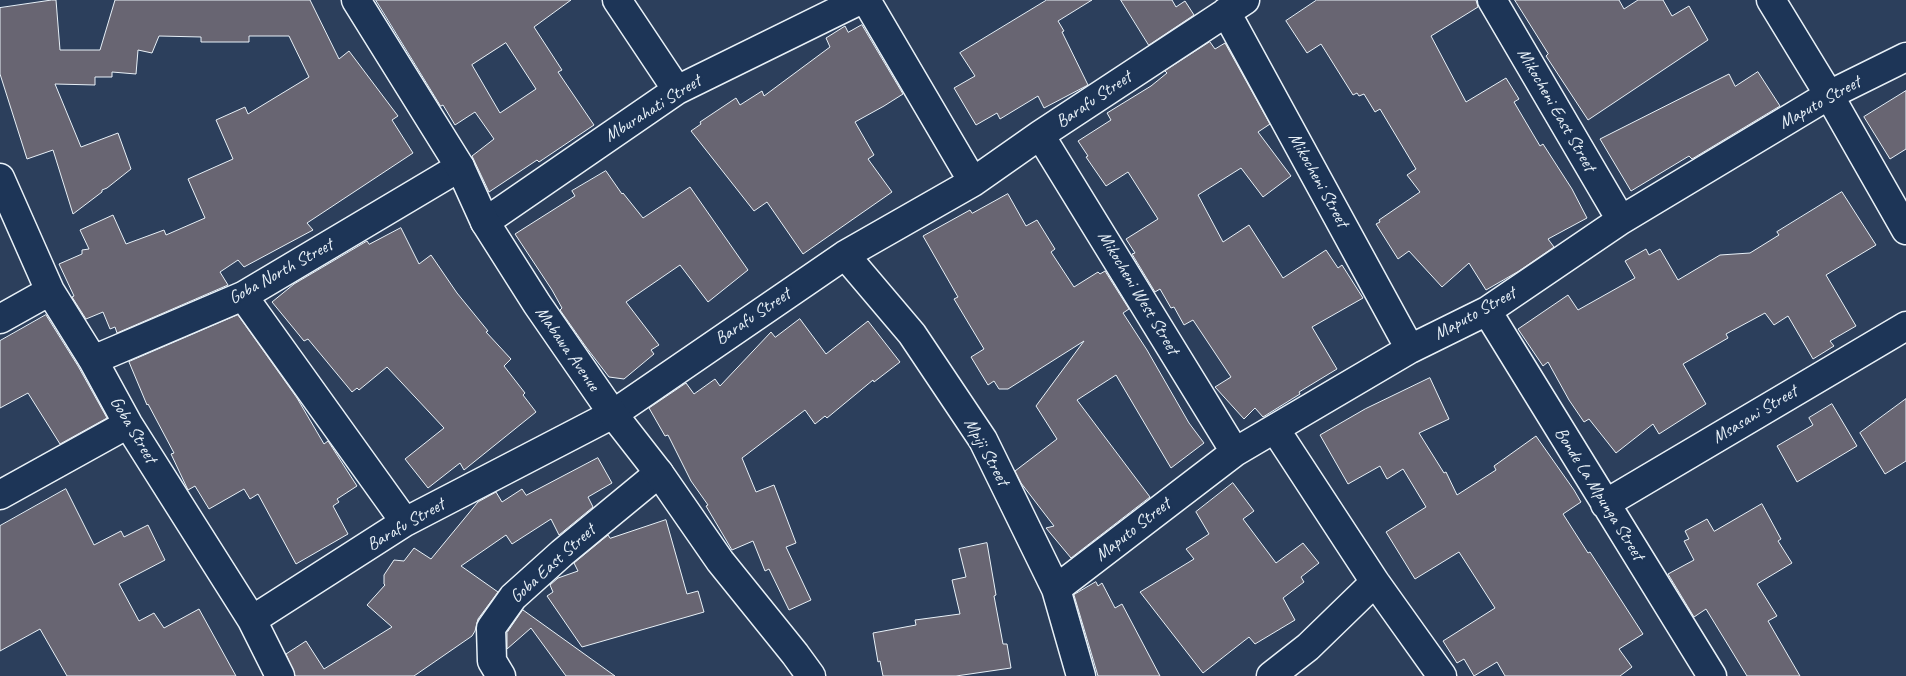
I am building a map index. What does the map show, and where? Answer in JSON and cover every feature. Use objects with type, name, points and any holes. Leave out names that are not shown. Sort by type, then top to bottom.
[{"type":"street","name":"Mabawa Avenue","points":[[356,0],[460,167],[484,222],[537,304],[613,414],[659,473],[720,561],[811,676]]},
{"type":"street","points":[[617,0],[677,90]]},
{"type":"street","name":"Mburahati Street","points":[[484,222],[677,90],[860,0]]},
{"type":"street","points":[[866,0],[973,182]]},
{"type":"street","name":"Mikocheni East Street","points":[[1492,0],[1621,220]]},
{"type":"street","points":[[1771,0],[1829,95],[1906,230]]},
{"type":"street","name":"Barafu Street","points":[[252,620],[405,522],[613,414],[844,255],[973,182],[1040,135],[1235,6]]},
{"type":"street","name":"Mikocheni Street","points":[[1235,6],[1410,348]]},
{"type":"street","name":"Maputo Street","points":[[1056,589],[1235,452],[1410,348],[1487,311],[1621,220],[1829,95],[1906,57]]},
{"type":"street","name":"Mikocheni West Street","points":[[1040,135],[1235,452]]},
{"type":"street","name":"Goba North Street","points":[[93,360],[243,296],[460,167]]},
{"type":"street","name":"Goba Street","points":[[0,178],[50,291],[93,360],[128,424],[252,620],[280,676]]},
{"type":"street","name":"Mpiji Street","points":[[844,255],[912,334],[982,440],[1056,589],[1081,676]]},
{"type":"street","points":[[0,319],[50,291]]},
{"type":"street","points":[[243,296],[405,522]]},
{"type":"street","name":"Bonde La Mpunga Street","points":[[1487,311],[1712,676]]},
{"type":"street","name":"Msasani Street","points":[[1605,504],[1906,326]]},
{"type":"street","points":[[0,495],[128,424]]},
{"type":"street","points":[[1275,428],[1375,582],[1442,676]]},
{"type":"street","name":"Goba East Street","points":[[501,676],[492,661],[492,628],[513,597],[562,553],[659,473]]},
{"type":"street","points":[[1271,676],[1308,647],[1375,582]]},
{"type":"building","points":[[56,0],[60,50],[100,50],[115,0],[310,0],[339,59],[349,51],[398,116],[392,120],[413,153],[307,223],[313,230],[244,267],[238,260],[220,272],[228,285],[117,333],[115,327],[110,329],[103,312],[86,319],[72,297],[74,296],[59,264],[82,254],[82,250],[89,249],[80,230],[113,215],[126,244],[164,230],[166,235],[205,218],[188,179],[233,159],[216,120],[245,107],[248,114],[309,77],[289,36],[249,36],[249,42],[201,42],[201,37],[159,36],[152,53],[138,50],[136,74],[112,72],[112,77],[95,77],[95,85],[55,84],[81,147],[118,133],[131,169],[73,214],[53,150],[27,159],[0,74],[0,8]]},
{"type":"building","points":[[376,0],[571,0],[534,27],[562,70],[558,72],[594,125],[539,162],[537,160],[489,192],[472,156],[494,139],[475,112],[455,125],[443,105],[441,106]],"holes":[[[506,43],[536,89],[500,113],[472,65]]]},
{"type":"building","points":[[1047,0],[1092,0],[1058,21],[1088,85],[1044,108],[1038,96],[1000,119],[997,113],[976,125],[954,88],[975,76],[960,53]]},
{"type":"building","points":[[1121,0],[1172,0],[1176,7],[1185,1],[1194,15],[1149,45]]},
{"type":"building","points":[[1317,0],[1476,0],[1478,7],[1431,36],[1466,102],[1506,78],[1519,99],[1514,102],[1540,146],[1543,144],[1572,189],[1587,218],[1548,239],[1554,247],[1519,271],[1486,290],[1469,263],[1442,287],[1409,251],[1398,259],[1376,224],[1420,192],[1407,175],[1416,169],[1380,109],[1375,112],[1364,94],[1359,96],[1357,93],[1353,95],[1321,44],[1307,53],[1286,21]]},
{"type":"building","points":[[1515,0],[1619,0],[1624,9],[1638,0],[1663,0],[1672,16],[1689,6],[1708,40],[1588,120],[1546,56],[1548,54]]},
{"type":"building","points":[[862,25],[903,94],[855,122],[874,155],[868,159],[892,192],[803,254],[767,202],[754,211],[691,131],[701,124],[700,122],[736,98],[740,105],[762,91],[764,96],[830,47],[826,38],[845,26],[848,32]]},
{"type":"building","points":[[1210,42],[1215,49],[1225,43],[1270,124],[1258,132],[1291,176],[1263,197],[1241,168],[1198,195],[1223,242],[1249,225],[1283,278],[1326,250],[1338,268],[1342,265],[1363,298],[1312,327],[1337,369],[1263,417],[1255,408],[1244,419],[1215,387],[1231,377],[1193,320],[1184,325],[1174,307],[1171,308],[1160,289],[1155,292],[1132,254],[1135,253],[1126,239],[1158,219],[1128,172],[1106,186],[1086,157],[1088,156],[1078,141],[1111,120],[1107,113],[1151,86],[1167,73],[1165,71]]},
{"type":"building","points":[[1758,72],[1780,106],[1692,159],[1689,156],[1631,191],[1600,139],[1729,74],[1735,86]]},
{"type":"building","points":[[1906,91],[1906,149],[1890,159],[1864,117]]},
{"type":"building","points":[[606,171],[622,194],[643,218],[690,187],[748,270],[708,302],[680,265],[626,302],[659,345],[651,350],[654,354],[624,379],[609,377],[586,347],[560,310],[562,308],[552,290],[515,234],[575,196],[572,191]]},
{"type":"building","points":[[1842,192],[1876,245],[1826,275],[1856,326],[1830,341],[1834,346],[1813,359],[1788,316],[1774,325],[1765,313],[1726,334],[1728,338],[1683,364],[1706,404],[1659,434],[1653,424],[1616,453],[1589,419],[1584,422],[1569,400],[1548,362],[1543,366],[1518,329],[1568,295],[1578,310],[1635,278],[1625,261],[1646,249],[1649,255],[1660,249],[1678,280],[1720,255],[1750,253],[1779,235],[1777,232]]},
{"type":"building","points":[[1008,194],[1026,226],[1037,220],[1055,249],[1051,252],[1074,287],[1098,272],[1100,274],[1105,271],[1129,309],[1123,313],[1147,350],[1189,423],[1204,443],[1171,468],[1116,375],[1077,400],[1150,497],[1071,558],[1046,528],[1054,526],[1021,483],[1015,471],[1057,439],[1036,406],[1084,341],[1008,389],[999,389],[994,381],[988,385],[971,357],[984,349],[954,299],[958,297],[923,236],[970,210],[972,213]]},
{"type":"building","points":[[401,228],[419,264],[431,255],[457,293],[488,331],[486,332],[511,359],[504,366],[525,393],[523,395],[536,412],[464,470],[460,463],[428,488],[405,459],[444,428],[387,367],[359,390],[357,388],[352,392],[308,339],[304,341],[272,302],[294,284],[367,241],[369,244]]},
{"type":"building","points":[[46,315],[78,366],[107,418],[60,444],[28,393],[0,408],[0,341]]},
{"type":"building","points":[[238,315],[297,398],[324,444],[328,441],[357,486],[337,499],[339,502],[333,506],[348,534],[296,564],[258,494],[250,499],[244,489],[209,509],[195,486],[188,490],[171,454],[174,453],[147,405],[129,362]]},
{"type":"building","points":[[800,319],[826,354],[868,321],[900,362],[874,382],[873,380],[827,418],[825,416],[815,424],[805,410],[742,458],[756,492],[774,485],[796,543],[786,547],[811,600],[789,610],[769,569],[765,571],[753,541],[732,550],[706,506],[708,505],[691,481],[668,435],[665,436],[649,408],[686,383],[694,394],[715,379],[720,386],[771,332],[775,337]]},
{"type":"building","points":[[1430,378],[1449,419],[1419,433],[1444,473],[1446,472],[1457,495],[1496,470],[1494,466],[1536,436],[1574,490],[1581,502],[1563,514],[1643,634],[1619,649],[1632,667],[1620,676],[1505,676],[1497,662],[1474,676],[1464,659],[1457,663],[1443,641],[1495,608],[1459,552],[1415,579],[1386,532],[1426,507],[1403,469],[1387,479],[1380,466],[1348,484],[1320,435],[1365,409]]},
{"type":"building","points":[[1906,399],[1906,461],[1885,474],[1860,433]]},
{"type":"building","points":[[1832,404],[1857,446],[1797,482],[1777,446],[1813,425],[1809,418]]},
{"type":"building","points":[[598,458],[612,483],[588,497],[593,507],[559,535],[551,519],[512,544],[506,535],[461,566],[498,592],[478,619],[472,636],[414,676],[295,676],[286,654],[306,641],[324,669],[392,627],[367,605],[385,585],[384,575],[394,560],[404,561],[414,548],[431,559],[478,502],[496,492],[502,502],[522,489],[526,495]]},
{"type":"building","points":[[1233,483],[1254,511],[1243,519],[1276,563],[1303,543],[1319,563],[1301,577],[1304,582],[1283,598],[1295,620],[1255,644],[1249,637],[1203,673],[1140,592],[1194,559],[1186,549],[1209,534],[1196,512]]},
{"type":"building","points":[[66,489],[94,545],[121,531],[124,537],[148,525],[165,560],[119,584],[139,621],[154,613],[164,628],[199,609],[236,676],[67,676],[40,629],[0,651],[0,526]]},
{"type":"building","points":[[1762,504],[1781,539],[1778,541],[1792,563],[1757,584],[1777,616],[1768,621],[1800,676],[1747,676],[1706,609],[1694,617],[1668,574],[1694,560],[1684,541],[1689,539],[1685,531],[1707,519],[1714,531]]},
{"type":"building","points":[[666,520],[687,594],[698,591],[704,612],[582,647],[547,596],[553,592],[550,585],[558,578],[578,571],[574,563],[608,535],[610,538]]},
{"type":"building","points":[[987,543],[1003,644],[1007,644],[1011,668],[956,676],[883,676],[880,661],[878,662],[873,633],[916,625],[915,620],[960,614],[952,580],[966,577],[959,549]]},
{"type":"building","points":[[1096,582],[1098,586],[1102,583],[1115,608],[1122,604],[1160,676],[1098,676],[1074,595]]},
{"type":"building","points":[[523,610],[615,676],[566,676],[531,628],[507,649],[507,633]]}]
